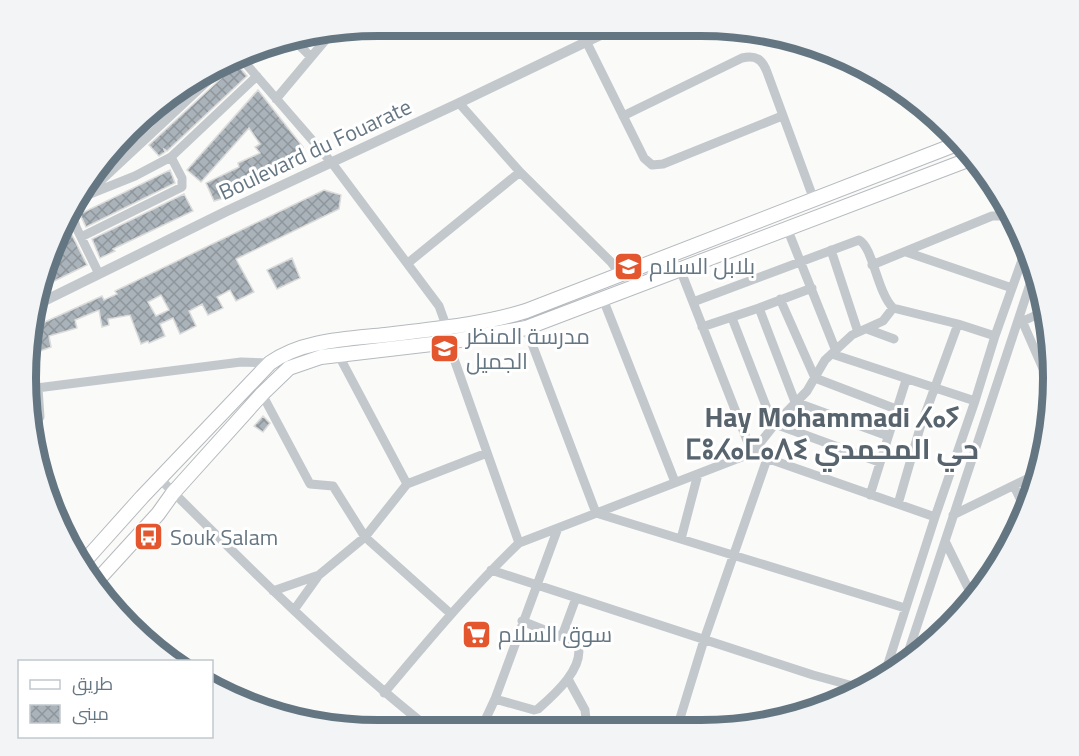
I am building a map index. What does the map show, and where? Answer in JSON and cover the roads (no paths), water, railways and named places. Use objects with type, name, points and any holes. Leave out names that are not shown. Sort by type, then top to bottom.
[{"type":"main road","points":[[100,577],[262,394],[290,368],[310,360],[338,354],[448,335],[526,311],[952,146]]},
{"type":"main road","points":[[88,558],[280,355],[317,344],[526,328],[965,161]]},
{"type":"street","name":"Boulevard du Fouarate","points":[[45,300],[597,36]]},
{"type":"street","points":[[276,99],[325,40]]},
{"type":"street","points":[[586,41],[644,158],[652,165],[782,116]]},
{"type":"street","points":[[300,46],[311,57]]},
{"type":"street","points":[[623,116],[748,57],[758,58],[763,62],[814,200]]},
{"type":"street","points":[[246,63],[332,163],[433,296],[442,314],[519,543]]},
{"type":"street","points":[[90,194],[135,176],[171,157],[257,76]]},
{"type":"street","points":[[93,189],[207,82]]},
{"type":"street","points":[[459,103],[520,172],[611,262],[620,274]]},
{"type":"street","points":[[81,237],[182,187],[182,178],[171,157]]},
{"type":"street","points":[[408,263],[520,172]]},
{"type":"street","points":[[872,265],[992,216],[1002,217]]},
{"type":"street","points":[[75,220],[99,274]]},
{"type":"street","points":[[787,228],[812,288],[834,353]]},
{"type":"street","points":[[693,302],[854,241],[862,241],[882,292],[893,308],[995,336]]},
{"type":"street","points":[[831,250],[862,330]]},
{"type":"street","points":[[906,252],[1012,288]]},
{"type":"street","points":[[888,664],[1022,260]]},
{"type":"street","points":[[680,269],[752,453],[935,517]]},
{"type":"street","points":[[908,650],[1030,286]]},
{"type":"street","points":[[702,327],[812,288]]},
{"type":"street","points":[[603,299],[675,482]]},
{"type":"street","points":[[780,299],[815,378],[896,409]]},
{"type":"street","points":[[759,308],[795,402],[888,436]]},
{"type":"street","points":[[384,693],[451,614],[519,543],[752,453],[775,424],[807,391],[822,363],[862,330],[883,321],[893,308]]},
{"type":"street","points":[[1021,318],[1037,314]]},
{"type":"street","points":[[732,318],[775,424],[879,462]]},
{"type":"street","points":[[1021,318],[1043,368]]},
{"type":"street","points":[[898,504],[934,388],[958,324]]},
{"type":"street","points":[[526,328],[596,513]]},
{"type":"street","points":[[862,330],[894,339]]},
{"type":"street","points":[[834,353],[906,380],[975,401]]},
{"type":"street","points":[[338,354],[407,484]]},
{"type":"street","points":[[36,389],[241,362],[270,363]]},
{"type":"street","points":[[870,495],[906,380]]},
{"type":"street","points":[[262,394],[310,484],[333,486],[365,537],[451,614]]},
{"type":"street","points":[[294,610],[319,574],[365,537],[407,484],[487,453]]},
{"type":"street","points":[[679,720],[704,640],[767,459]]},
{"type":"street","points":[[681,539],[698,474]]},
{"type":"street","points":[[160,479],[273,591],[384,693],[418,720]]},
{"type":"street","points":[[953,515],[1028,479]]},
{"type":"street","points":[[1014,486],[1021,500]]},
{"type":"street","points":[[596,513],[905,608]]},
{"type":"street","points":[[485,720],[558,528]]},
{"type":"street","points":[[945,541],[969,590]]},
{"type":"street","points":[[491,570],[851,685]]},
{"type":"street","points":[[273,591],[319,574]]},
{"type":"street","points":[[562,636],[576,598]]},
{"type":"street","points":[[495,699],[534,710],[568,679],[580,658],[577,643],[522,621]]},
{"type":"street","points":[[568,679],[585,710],[586,720]]},
{"type":"place","name":"بلابل السلام","points":[[628,266]]},
{"type":"place","name":"مدرسة المنظر الجميل","points":[[445,349]]},
{"type":"place","name":"Souk Salam","points":[[149,537]]},
{"type":"place","name":"سوق السلام","points":[[477,634]]},
{"type":"district","name":"Hay Mohammadi ⵃⴰⵢ ⵎⵓⵃⴰⵎⴰⴷⵉ حي المحمدي","points":[[832,432]]}]
